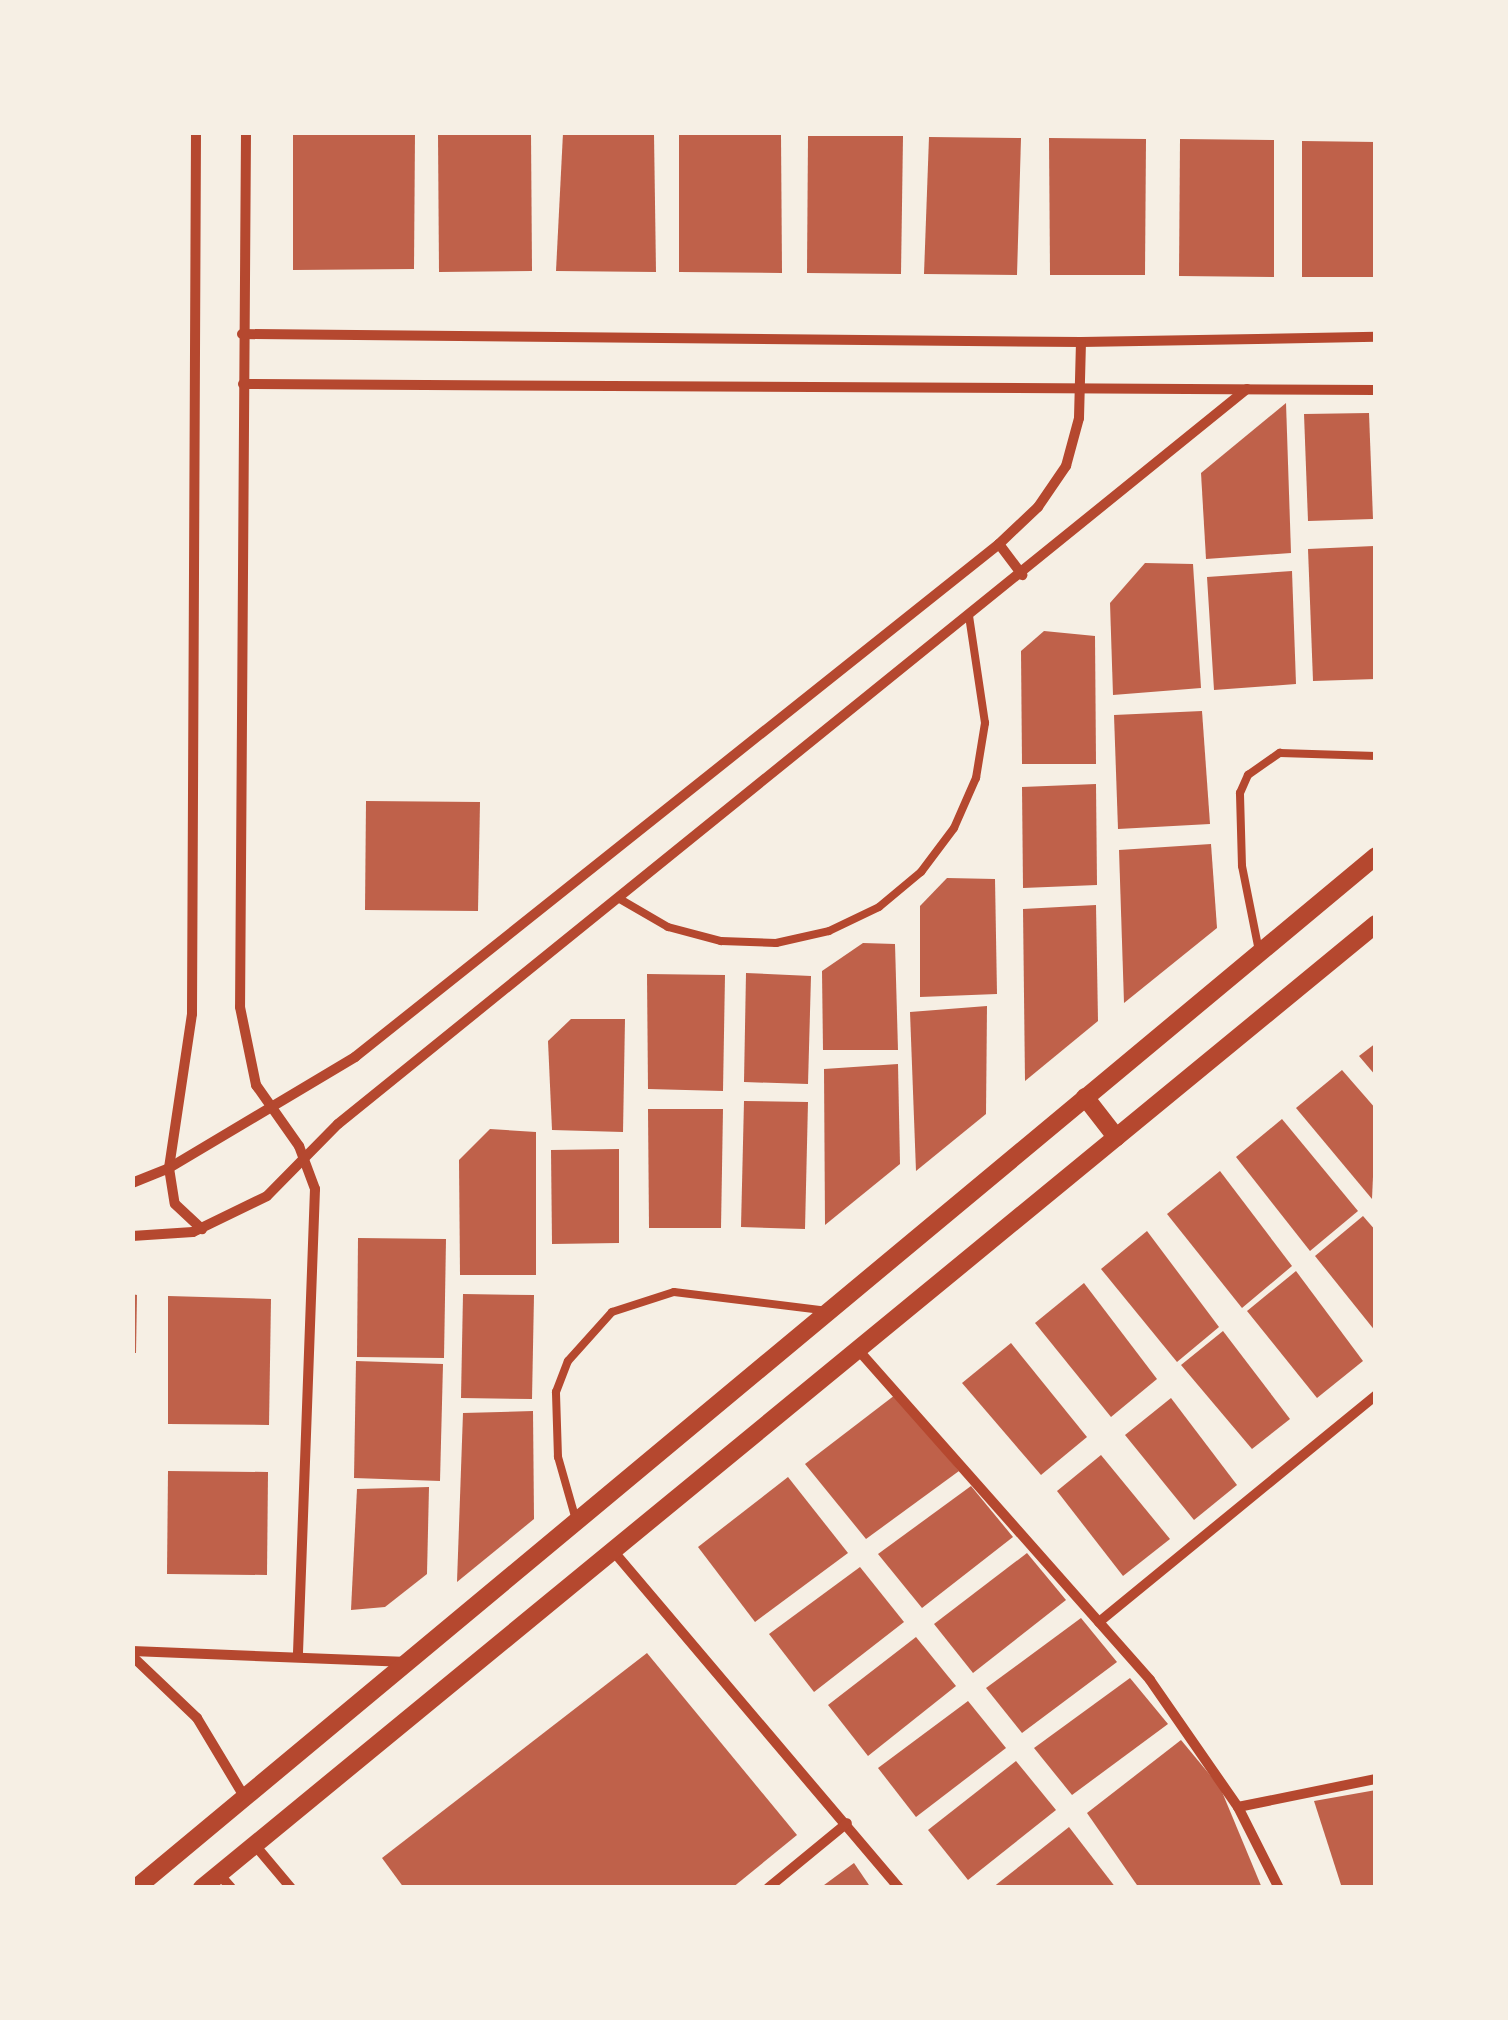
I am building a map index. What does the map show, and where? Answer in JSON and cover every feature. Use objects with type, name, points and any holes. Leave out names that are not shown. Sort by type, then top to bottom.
[{"type":"street","points":[[196,132],[192,1014],[169,1168],[175,1204],[202,1229]]},
{"type":"street","points":[[246,132],[240,1007],[250,1068],[269,1106],[305,1156],[316,1234],[298,1654]]},
{"type":"street","points":[[242,334],[1081,342],[1376,336]]},
{"type":"street","points":[[132,1183],[169,1168],[355,1057],[999,544],[1038,507],[1066,466],[1080,388],[1081,342]]},
{"type":"street","points":[[243,384],[1376,390]]},
{"type":"street","points":[[132,1236],[202,1229],[267,1196],[305,1156],[618,898],[1022,575],[1247,389]]},
{"type":"street","points":[[999,544],[1022,575]]},
{"type":"street","points":[[136,1888],[1376,856]]},
{"type":"street","points":[[202,1888],[225,1880],[254,1844],[860,1352],[1376,924]]},
{"type":"street","points":[[1086,1097],[1116,1137]]},
{"type":"street","points":[[860,1352],[1150,1680],[1238,1807],[1279,1888]]},
{"type":"street","points":[[1098,1622],[1376,1395]]},
{"type":"street","points":[[614,1552],[848,1823],[899,1888]]},
{"type":"street","points":[[132,1654],[298,1654],[409,1662]]},
{"type":"street","points":[[132,1654],[196,1718],[245,1798]]},
{"type":"street","points":[[1238,1807],[1376,1778]]},
{"type":"street","points":[[768,1888],[848,1823]]},
{"type":"street","points":[[254,1844],[291,1888]]},
{"type":"lane","points":[[618,898],[668,927],[721,942],[776,942],[829,931],[879,906],[921,872],[954,828],[976,778],[985,723],[970,616]]},
{"type":"lane","points":[[1258,951],[1242,866],[1239,813],[1248,774],[1280,753],[1376,756]]},
{"type":"lane","points":[[577,1522],[558,1457],[556,1392],[568,1361],[612,1312],[674,1292],[832,1311]]},
{"type":"building","points":[[293,132],[415,132],[414,269],[293,270]]},
{"type":"building","points":[[531,133],[532,271],[439,272],[438,134]]},
{"type":"building","points":[[563,133],[654,134],[656,272],[556,271]]},
{"type":"building","points":[[679,135],[781,135],[782,273],[679,272]]},
{"type":"building","points":[[808,136],[903,136],[901,274],[807,273]]},
{"type":"building","points":[[929,137],[1021,138],[1017,275],[924,274]]},
{"type":"building","points":[[1049,138],[1146,139],[1145,275],[1050,275]]},
{"type":"building","points":[[1180,139],[1274,140],[1274,277],[1179,276]]},
{"type":"building","points":[[1302,141],[1376,142],[1376,277],[1302,277]]},
{"type":"building","points":[[1286,403],[1291,553],[1206,559],[1201,473]]},
{"type":"building","points":[[1369,413],[1373,519],[1308,521],[1304,414]]},
{"type":"building","points":[[1374,546],[1376,679],[1313,681],[1308,549]]},
{"type":"building","points":[[1145,563],[1193,564],[1201,688],[1113,695],[1110,603]]},
{"type":"building","points":[[1292,571],[1296,684],[1214,690],[1207,577]]},
{"type":"building","points":[[1044,631],[1095,636],[1096,764],[1022,764],[1021,651]]},
{"type":"building","points":[[1202,711],[1210,824],[1118,829],[1114,715]]},
{"type":"building","points":[[1096,784],[1097,885],[1023,888],[1022,787]]},
{"type":"building","points":[[366,801],[480,802],[478,911],[365,910]]},
{"type":"building","points":[[1211,844],[1217,928],[1124,1003],[1119,850]]},
{"type":"building","points":[[947,878],[995,879],[997,994],[920,997],[920,906]]},
{"type":"building","points":[[1096,905],[1098,1021],[1025,1081],[1023,909]]},
{"type":"building","points":[[863,943],[895,944],[898,1050],[823,1050],[822,971]]},
{"type":"building","points":[[746,973],[811,976],[808,1084],[744,1082]]},
{"type":"building","points":[[647,974],[725,975],[723,1091],[648,1089]]},
{"type":"building","points":[[987,1006],[986,1114],[916,1171],[910,1012]]},
{"type":"building","points":[[571,1019],[625,1019],[623,1132],[552,1130],[548,1041]]},
{"type":"building","points":[[1376,1043],[1376,1076],[1359,1056]]},
{"type":"building","points":[[898,1064],[900,1164],[825,1225],[824,1069]]},
{"type":"building","points":[[1342,1070],[1376,1109],[1372,1199],[1296,1108]]},
{"type":"building","points":[[744,1101],[808,1102],[805,1229],[741,1227]]},
{"type":"building","points":[[648,1109],[723,1109],[721,1228],[649,1228]]},
{"type":"building","points":[[1282,1119],[1358,1211],[1310,1251],[1236,1157]]},
{"type":"building","points":[[490,1129],[536,1132],[536,1275],[460,1275],[459,1160]]},
{"type":"building","points":[[619,1149],[619,1243],[552,1244],[551,1150]]},
{"type":"building","points":[[1220,1171],[1292,1266],[1242,1308],[1167,1214]]},
{"type":"building","points":[[1363,1216],[1376,1231],[1376,1332],[1315,1256]]},
{"type":"building","points":[[1147,1231],[1219,1327],[1177,1362],[1101,1269]]},
{"type":"building","points":[[358,1238],[446,1239],[444,1358],[357,1357]]},
{"type":"building","points":[[1296,1271],[1363,1361],[1317,1398],[1247,1311]]},
{"type":"building","points":[[1084,1283],[1157,1379],[1111,1417],[1035,1323]]},
{"type":"building","points":[[132,1294],[137,1295],[136,1353],[132,1353]]},
{"type":"building","points":[[463,1294],[534,1295],[532,1399],[461,1398]]},
{"type":"building","points":[[168,1296],[271,1299],[269,1425],[168,1424]]},
{"type":"building","points":[[1223,1331],[1290,1419],[1252,1449],[1181,1365]]},
{"type":"building","points":[[1011,1343],[1087,1437],[1041,1475],[962,1383]]},
{"type":"building","points":[[356,1361],[443,1364],[440,1481],[354,1478]]},
{"type":"building","points":[[895,1395],[959,1471],[866,1539],[805,1464]]},
{"type":"building","points":[[1171,1398],[1237,1485],[1194,1520],[1125,1435]]},
{"type":"building","points":[[533,1411],[534,1519],[457,1582],[463,1413]]},
{"type":"building","points":[[1101,1455],[1170,1539],[1123,1576],[1057,1491]]},
{"type":"building","points":[[168,1471],[268,1472],[267,1575],[167,1574]]},
{"type":"building","points":[[788,1477],[848,1553],[755,1622],[698,1547]]},
{"type":"building","points":[[971,1486],[1013,1537],[922,1608],[878,1554]]},
{"type":"building","points":[[429,1487],[427,1574],[385,1607],[351,1610],[357,1489]]},
{"type":"building","points":[[1027,1553],[1066,1600],[973,1673],[934,1624]]},
{"type":"building","points":[[860,1567],[904,1622],[814,1692],[769,1634]]},
{"type":"building","points":[[1081,1618],[1117,1662],[1022,1733],[986,1688]]},
{"type":"building","points":[[916,1637],[956,1686],[868,1756],[828,1705]]},
{"type":"building","points":[[647,1653],[797,1835],[732,1888],[404,1888],[382,1858]]},
{"type":"building","points":[[1130,1678],[1168,1724],[1072,1795],[1034,1748]]},
{"type":"building","points":[[968,1701],[1006,1748],[916,1817],[878,1768]]},
{"type":"building","points":[[1181,1740],[1220,1787],[1262,1888],[1139,1888],[1087,1813]]},
{"type":"building","points":[[1016,1761],[1056,1810],[968,1880],[928,1830]]},
{"type":"building","points":[[1376,1790],[1376,1888],[1342,1888],[1314,1801]]},
{"type":"building","points":[[1069,1827],[1116,1888],[992,1888]]},
{"type":"building","points":[[854,1863],[871,1888],[820,1888]]}]
